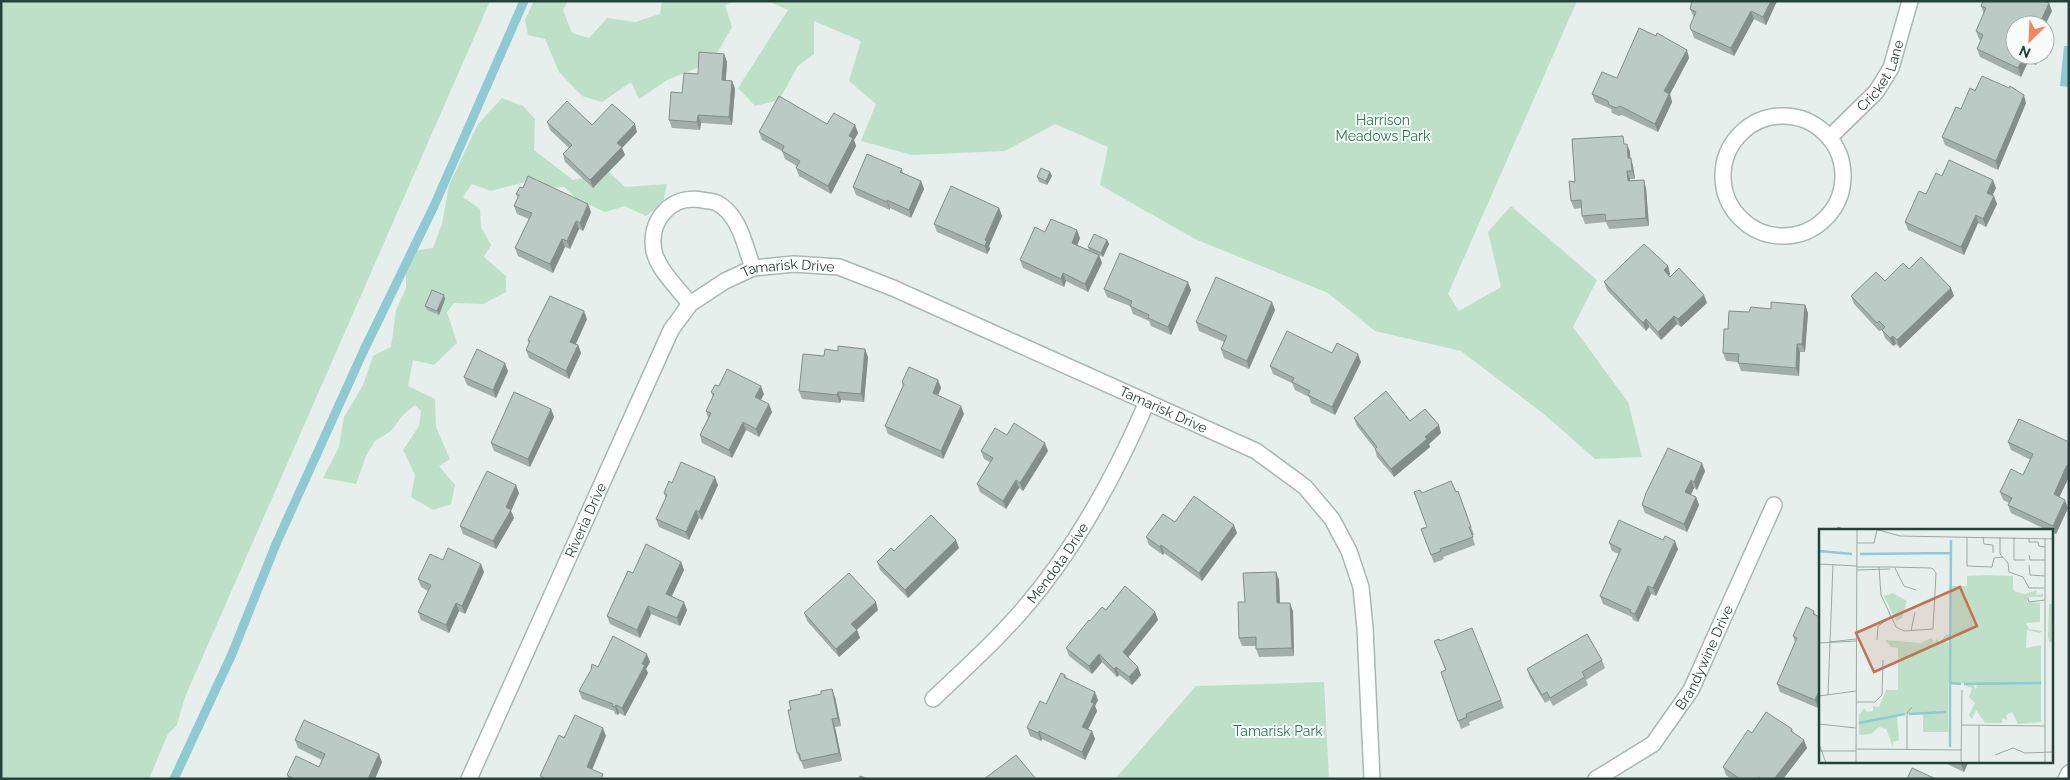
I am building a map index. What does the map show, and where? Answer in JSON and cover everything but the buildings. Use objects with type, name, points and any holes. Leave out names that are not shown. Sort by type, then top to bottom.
[{"type":"street","name":"Cricket Lane","points":[[1830,137],[1876,92],[1891,68],[1910,1]]},
{"type":"street","points":[[1776,115],[1796,116],[1815,124],[1830,137],[1840,155],[1844,174],[1841,194],[1832,212],[1817,226],[1799,235],[1779,237],[1759,232],[1742,222],[1730,206],[1723,187],[1722,167],[1728,148],[1740,132],[1757,121],[1776,115]]},
{"type":"street","points":[[690,304],[654,252],[653,233],[659,218],[669,205],[697,199],[717,203],[738,225],[753,268]]},
{"type":"street","name":"Tamarisk Drive","points":[[725,281],[753,268],[794,264],[839,267],[894,288],[1256,452],[1306,487],[1332,519],[1348,551],[1361,587],[1365,628],[1372,779]]},
{"type":"street","name":"Riveria Drive","points":[[469,779],[671,330],[690,304],[725,281]]},
{"type":"street","name":"Mendota Drive","points":[[933,699],[1007,627],[1043,584],[1086,519],[1134,434],[1148,402]]},
{"type":"street","name":"Brandywine Drive","points":[[1596,779],[1653,744],[1691,690],[1774,505]]},
{"type":"street","points":[[2066,779],[2069,773]]},
{"type":"green space","points":[[1,1],[490,1],[185,697],[177,725],[168,734],[149,779],[1,779]]},
{"type":"green space","points":[[534,1],[568,1],[563,10],[572,33],[589,38],[607,18],[635,22],[660,14],[662,1],[736,1],[725,5],[732,27],[712,62],[667,80],[639,99],[631,82],[602,102],[582,96],[559,72],[545,39],[528,35],[525,20]]},
{"type":"green space","name":"Harrison Meadows Park","points":[[768,1],[1577,1],[1448,294],[1459,311],[1501,287],[1488,232],[1511,206],[1597,280],[1573,327],[1628,402],[1642,457],[1595,459],[1545,415],[1461,351],[1375,331],[1328,293],[1195,239],[1100,185],[1108,147],[1055,124],[1005,151],[912,155],[861,141],[876,104],[849,81],[861,41],[814,21],[814,54],[798,66],[779,100],[755,106],[738,88],[788,10]]},
{"type":"green space","points":[[502,98],[523,106],[535,119],[534,150],[573,180],[609,172],[625,187],[667,184],[663,203],[646,216],[625,206],[605,212],[576,198],[564,187],[544,188],[537,179],[491,191],[472,184],[463,197],[480,209],[481,227],[491,245],[484,257],[506,276],[506,292],[483,304],[454,303],[447,312],[457,343],[434,365],[413,360],[408,386],[435,399],[436,427],[450,459],[439,466],[455,485],[451,504],[433,510],[411,497],[415,475],[403,450],[419,426],[421,411],[415,405],[402,416],[391,431],[375,441],[366,456],[356,484],[323,478],[339,447],[344,417],[363,385],[373,356],[391,347],[396,310],[406,288],[406,252],[433,248],[442,224],[449,185],[478,124]]},
{"type":"green space","name":"Tamarisk Park","points":[[1324,682],[1329,779],[1115,779],[1196,686]]},
{"type":"water","points":[[2064,46],[2069,46],[2069,87],[2060,86]]},
{"type":"waterway","points":[[174,779],[232,654],[276,544],[363,352],[434,206],[524,1]]}]
